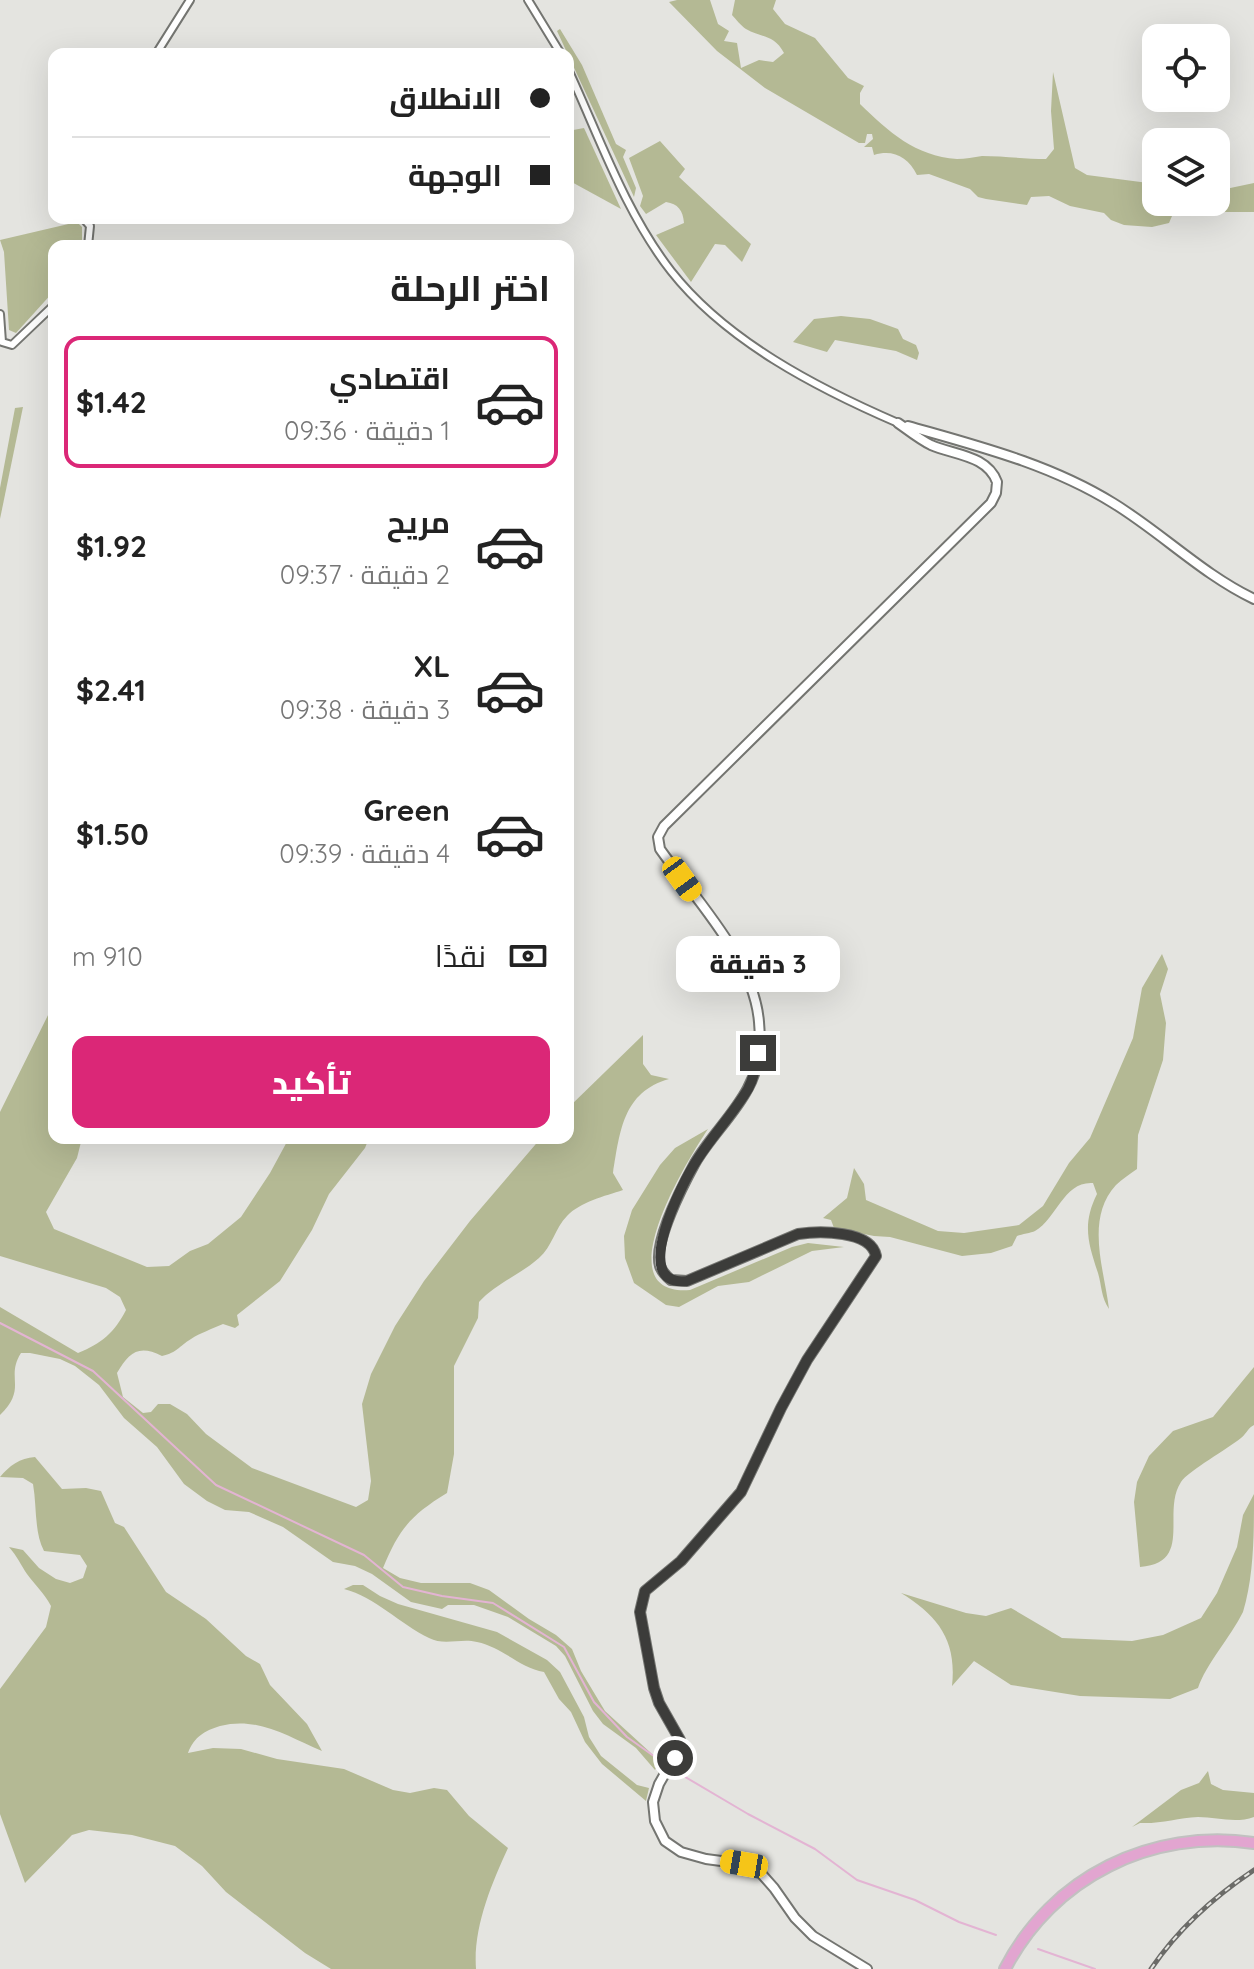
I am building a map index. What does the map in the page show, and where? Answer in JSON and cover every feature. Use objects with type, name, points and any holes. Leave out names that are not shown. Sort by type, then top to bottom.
[{"type":"main road","points":[[1005,1969],[1027,1933],[1057,1901],[1082,1880],[1109,1865],[1136,1853],[1173,1844],[1220,1840],[1254,1843]]},
{"type":"street","points":[[160,48],[190,0]]},
{"type":"street","points":[[528,0],[557,48]]},
{"type":"street","points":[[574,82],[639,221],[671,271],[710,311],[776,362],[843,400],[898,423],[1027,461],[1109,501],[1141,520],[1216,578],[1254,599]]},
{"type":"street","points":[[0,314],[2,342],[12,345],[48,311]]},
{"type":"street","points":[[867,1969],[813,1936],[758,1870],[744,1864],[681,1852],[665,1841],[655,1821],[653,1802],[663,1776],[675,1758],[680,1740],[659,1703],[640,1612],[645,1591],[681,1561],[741,1492],[807,1360],[876,1256],[874,1247],[867,1240],[815,1231],[798,1234],[687,1281],[671,1280],[660,1268],[659,1247],[677,1200],[696,1161],[749,1087],[755,1071],[760,1036],[751,984],[739,959],[660,849],[659,831],[934,562],[994,498],[997,482],[993,472],[984,464],[929,444],[898,423]]},
{"type":"green space","points":[[710,0],[718,24],[729,31],[724,41],[737,43],[741,68],[759,60],[773,62],[784,53],[772,39],[746,29],[732,15],[735,0],[776,0],[773,9],[785,24],[815,38],[848,78],[864,86],[860,104],[904,141],[942,157],[1046,159],[1054,149],[1051,111],[1053,72],[1075,168],[1087,175],[1142,182],[1142,216],[1172,216],[1169,223],[1152,227],[1124,225],[1111,220],[1104,213],[1070,206],[1049,196],[1031,197],[1027,205],[986,199],[978,197],[970,189],[929,174],[917,175],[909,163],[899,156],[887,153],[874,155],[872,147],[864,147],[873,139],[872,134],[867,134],[865,143],[859,143],[765,88],[717,51],[669,2]]},
{"type":"green space","points":[[560,29],[572,48],[565,48],[557,31]]},
{"type":"green space","points":[[574,52],[616,144],[626,150],[623,157],[636,188],[634,197],[574,68]]},
{"type":"green space","points":[[584,128],[621,209],[574,183],[574,130]]},
{"type":"green space","points":[[660,141],[685,169],[679,177],[751,244],[742,262],[725,245],[715,244],[691,282],[656,235],[684,223],[682,215],[677,206],[666,202],[646,214],[640,206],[643,196],[629,158]]},
{"type":"green space","points":[[1254,183],[1254,212],[1230,212],[1230,188]]},
{"type":"green space","points":[[68,224],[82,227],[82,240],[48,240],[48,298],[16,333],[9,330],[4,252],[0,240]]},
{"type":"green space","points":[[841,316],[870,319],[898,329],[903,339],[916,345],[919,353],[917,360],[896,351],[835,340],[827,352],[793,342],[814,319]]},
{"type":"green space","points":[[23,407],[0,519],[0,488],[15,408]]},
{"type":"green space","points":[[1162,954],[1168,969],[1160,994],[1166,1023],[1163,1060],[1138,1135],[1137,1169],[1116,1185],[1101,1213],[1099,1244],[1109,1309],[1088,1234],[1089,1215],[1097,1194],[1093,1183],[1075,1188],[1035,1231],[1017,1236],[1012,1246],[991,1253],[962,1256],[890,1237],[834,1228],[831,1220],[823,1218],[847,1198],[854,1168],[864,1184],[866,1200],[938,1231],[964,1233],[1019,1225],[1043,1206],[1069,1163],[1090,1138],[1133,1038],[1142,988]]},
{"type":"green space","points":[[48,1015],[48,1144],[80,1144],[77,1158],[46,1212],[54,1229],[147,1267],[169,1266],[190,1251],[208,1244],[241,1217],[286,1144],[367,1144],[329,1194],[312,1230],[280,1281],[237,1315],[239,1325],[235,1328],[223,1324],[162,1356],[154,1352],[135,1352],[117,1373],[123,1397],[143,1413],[151,1412],[158,1404],[170,1404],[187,1414],[206,1434],[252,1468],[356,1507],[368,1500],[371,1481],[362,1404],[371,1374],[395,1326],[424,1281],[470,1221],[536,1144],[574,1144],[574,1102],[643,1035],[643,1064],[651,1075],[669,1079],[642,1093],[626,1115],[613,1173],[623,1190],[572,1211],[539,1258],[479,1302],[478,1318],[454,1366],[454,1454],[447,1493],[408,1524],[383,1568],[400,1578],[421,1583],[470,1583],[489,1590],[556,1635],[572,1649],[605,1711],[661,1759],[655,1770],[636,1748],[603,1724],[565,1656],[556,1646],[508,1617],[474,1605],[448,1605],[442,1609],[411,1602],[372,1574],[355,1566],[333,1562],[283,1527],[249,1512],[225,1510],[207,1501],[184,1484],[157,1447],[124,1418],[99,1385],[75,1366],[60,1359],[21,1353],[15,1369],[13,1397],[0,1415],[0,1307],[78,1353],[106,1336],[126,1310],[120,1297],[106,1288],[0,1256],[0,1112]]},
{"type":"green space","points":[[708,1129],[659,1223],[652,1250],[653,1272],[665,1286],[690,1290],[808,1243],[844,1247],[812,1251],[749,1282],[718,1286],[679,1307],[666,1305],[634,1283],[625,1258],[624,1236],[632,1210],[660,1165],[675,1148]]},
{"type":"green space","points":[[1254,1367],[1254,1425],[1181,1482],[1176,1494],[1171,1546],[1166,1556],[1156,1563],[1140,1567],[1134,1502],[1137,1482],[1149,1456],[1173,1431],[1213,1417]]},
{"type":"green space","points":[[35,1457],[62,1489],[101,1491],[115,1523],[124,1527],[166,1592],[206,1619],[246,1656],[260,1664],[270,1685],[307,1724],[322,1751],[260,1726],[234,1724],[204,1733],[188,1753],[213,1748],[241,1749],[277,1759],[344,1769],[393,1790],[410,1793],[434,1788],[447,1790],[469,1816],[508,1848],[480,1922],[476,1969],[331,1969],[305,1953],[226,1892],[202,1866],[175,1846],[132,1835],[89,1830],[72,1835],[25,1883],[0,1814],[0,1689],[46,1627],[51,1606],[9,1547],[23,1550],[39,1568],[56,1579],[70,1583],[83,1578],[87,1566],[80,1555],[44,1551],[37,1527],[33,1484],[23,1478],[0,1477],[15,1463]]},
{"type":"green space","points":[[1254,1494],[1251,1569],[1243,1612],[1198,1688],[1170,1699],[1080,1696],[1011,1685],[974,1661],[952,1686],[951,1655],[942,1631],[935,1620],[901,1593],[986,1616],[1011,1608],[1062,1638],[1132,1641],[1163,1635],[1201,1618],[1217,1593],[1237,1547],[1243,1515]]},
{"type":"green space","points":[[363,1585],[398,1604],[497,1632],[547,1660],[560,1672],[584,1717],[589,1737],[601,1756],[637,1785],[649,1788],[646,1801],[602,1764],[585,1742],[571,1712],[559,1699],[544,1672],[486,1645],[429,1638],[377,1604],[344,1589]]},
{"type":"green space","points":[[1208,1771],[1211,1784],[1223,1790],[1254,1793],[1254,1817],[1233,1820],[1191,1818],[1140,1823],[1132,1827],[1181,1790],[1199,1783]]},
{"type":"waterway","points":[[0,1323],[93,1371],[216,1485],[364,1555],[403,1587],[493,1603],[564,1647],[594,1702],[627,1737],[665,1764]]},
{"type":"waterway","points":[[670,1768],[815,1849],[857,1880],[915,1900],[959,1922],[996,1935]]},
{"type":"waterway","points":[[1038,1949],[1095,1969]]},
{"type":"railway","points":[[1151,1969],[1198,1914],[1254,1870]]},
{"type":"route","points":[[675,1758],[680,1740],[659,1703],[643,1638],[640,1612],[645,1591],[681,1561],[741,1492],[807,1360],[876,1256],[874,1247],[867,1240],[815,1231],[798,1234],[687,1281],[671,1280],[664,1275],[660,1268],[659,1247],[677,1200],[696,1161],[749,1087],[758,1053]]}]
